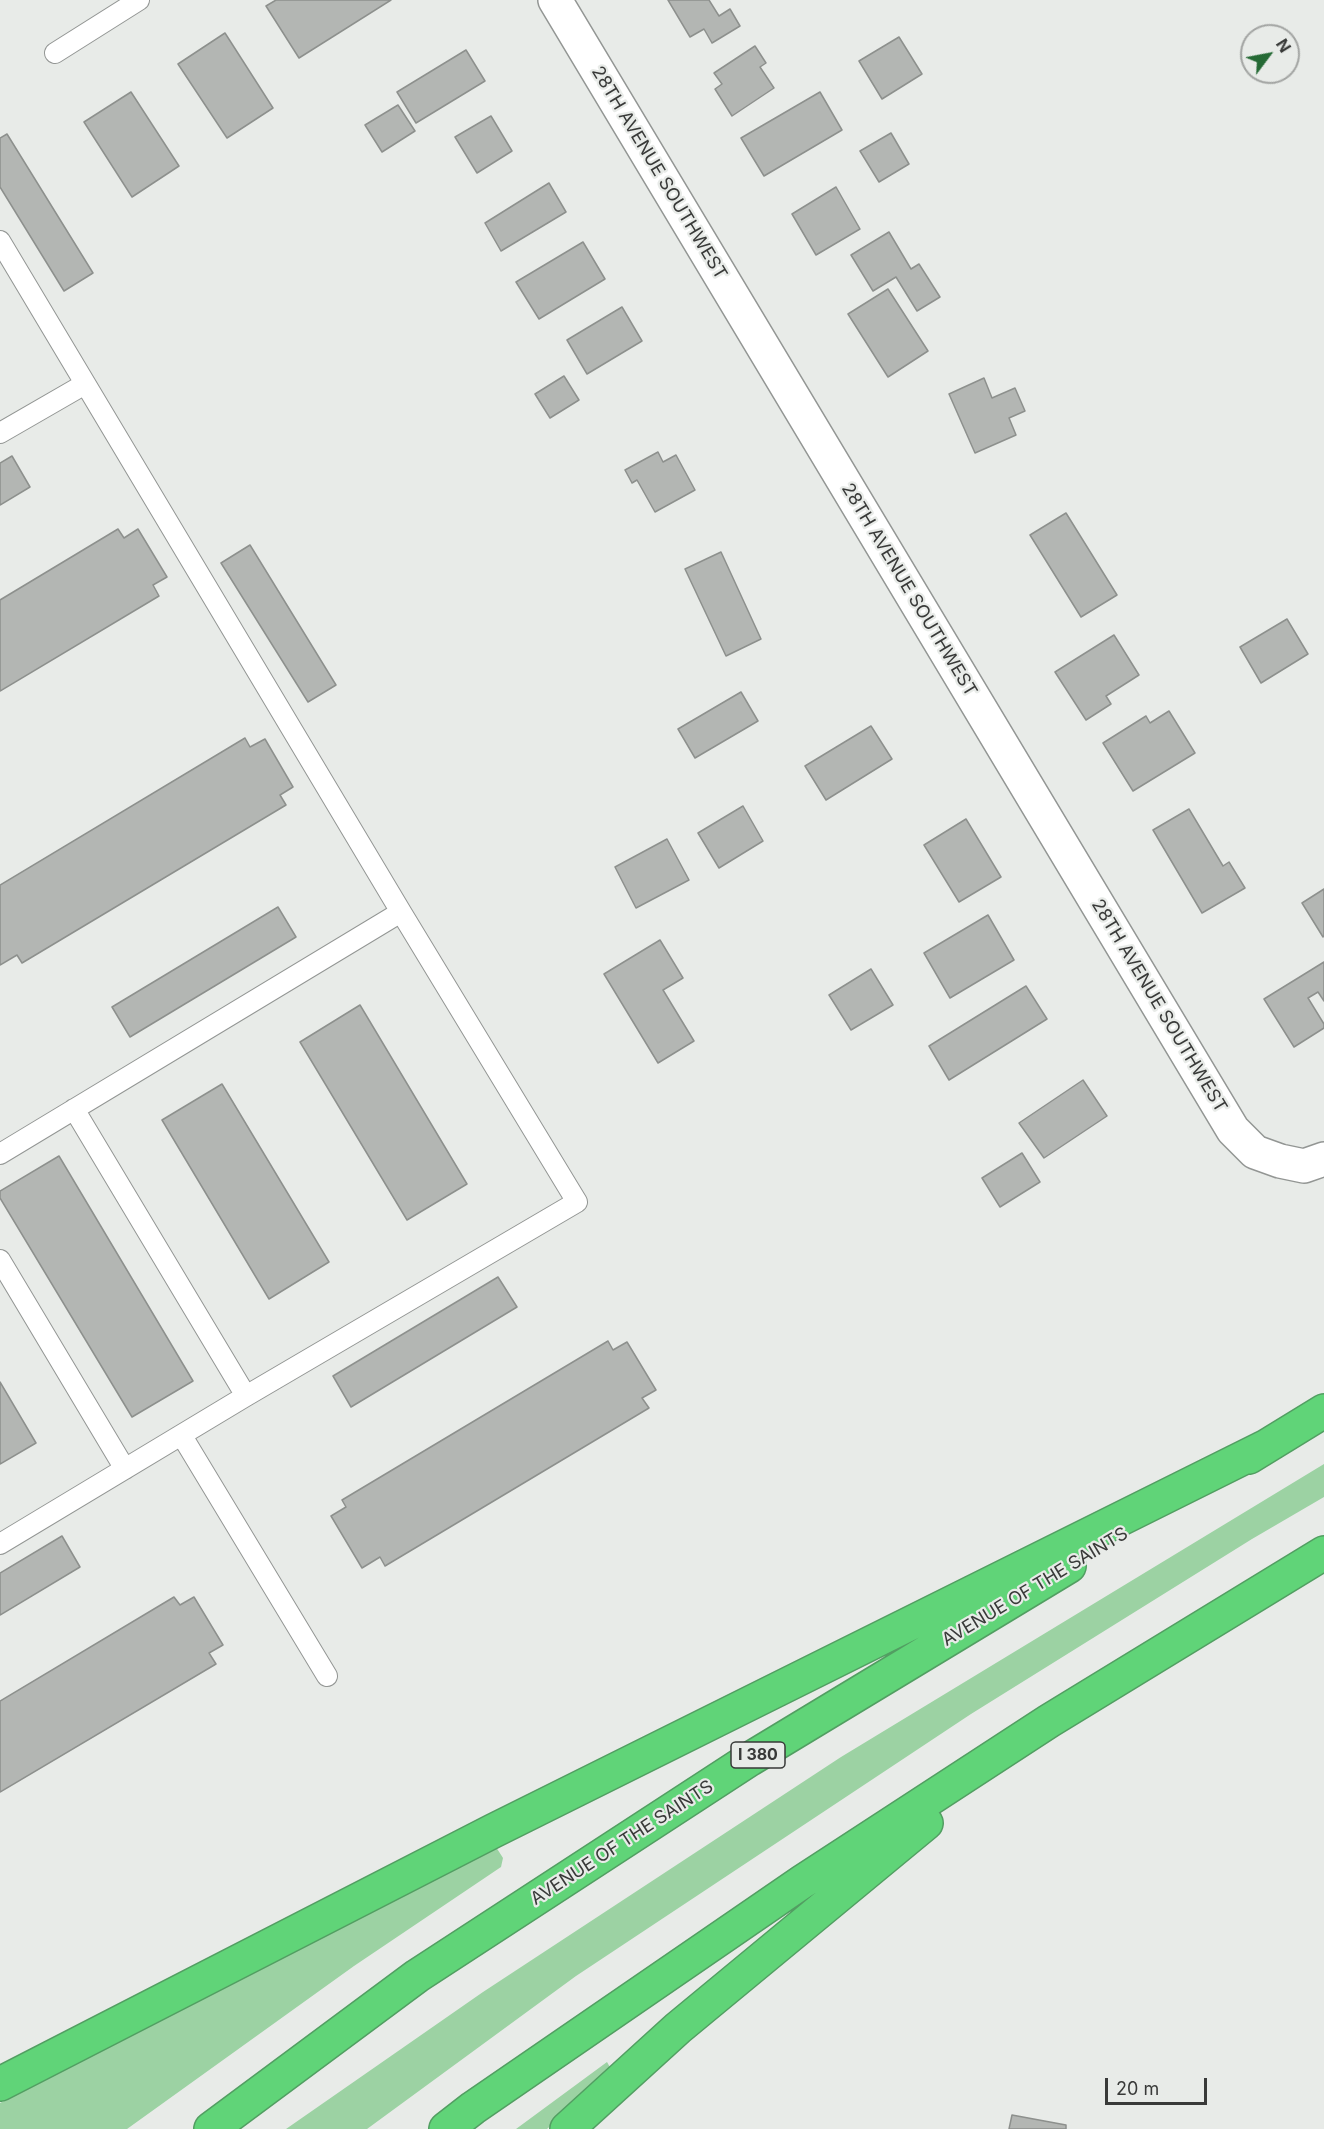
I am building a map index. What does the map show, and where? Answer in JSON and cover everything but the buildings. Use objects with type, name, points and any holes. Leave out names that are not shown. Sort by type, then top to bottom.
[{"type":"highway","name":"AVENUE OF THE SAINTS","points":[[211,2129],[417,1976],[750,1759],[1324,1411]]},
{"type":"highway","points":[[0,2084],[493,1831],[1267,1446]]},
{"type":"highway","points":[[446,2129],[483,2101],[793,1889],[1048,1721],[1324,1553]]},
{"type":"highway","points":[[567,2129],[678,2028],[1048,1721]]},
{"type":"street","name":"28TH AVENUE SOUTHWEST","points":[[555,0],[1233,1130],[1255,1152],[1280,1161],[1304,1166],[1324,1160]]},
{"type":"lane","points":[[55,53],[140,0]]},
{"type":"lane","points":[[0,241],[577,1202],[246,1396],[0,1544]]},
{"type":"lane","points":[[0,433],[85,384]]},
{"type":"lane","points":[[0,1154],[401,912]]},
{"type":"lane","points":[[74,1109],[246,1396]]},
{"type":"lane","points":[[0,1260],[125,1469]]},
{"type":"lane","points":[[182,1436],[327,1676]]},
{"type":"green space","points":[[1324,1464],[1324,1497],[1252,1539],[971,1714],[576,1976],[367,2129],[286,2129],[483,1992],[841,1757]]},
{"type":"green space","points":[[496,1847],[503,1858],[501,1867],[354,1966],[127,2129],[0,2129],[0,2103]]},
{"type":"green space","points":[[607,2062],[611,2069],[606,2076],[547,2129],[516,2129]]}]
